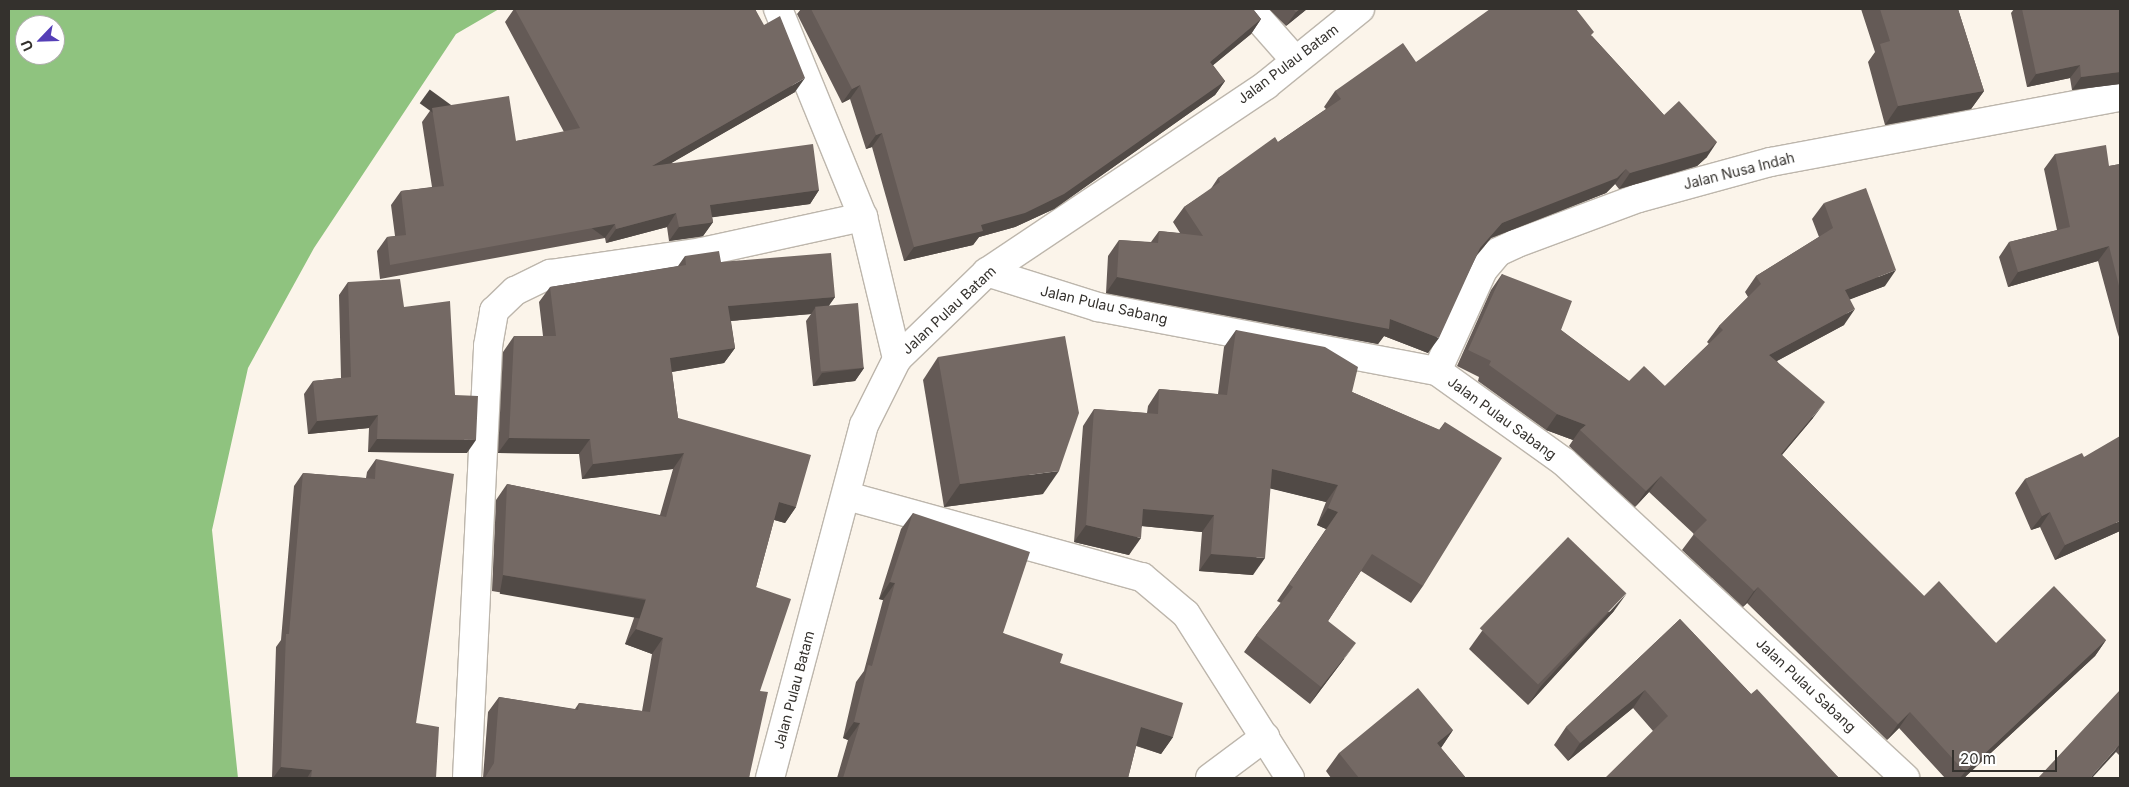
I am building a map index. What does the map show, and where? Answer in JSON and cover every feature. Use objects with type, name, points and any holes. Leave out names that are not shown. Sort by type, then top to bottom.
[{"type":"main road","points":[[778,9],[863,217],[897,359]]},
{"type":"main road","points":[[1250,9],[1295,60]]},
{"type":"main road","name":"Jalan Pulau Batam","points":[[770,778],[864,425],[897,359],[988,272],[1266,85],[1360,9]]},
{"type":"main road","name":"Jalan Nusa Indah","points":[[1437,371],[1483,270],[1498,252],[1515,244],[1648,195],[1771,162],[2120,97]]},
{"type":"main road","points":[[467,778],[488,346],[494,311],[515,291],[550,274],[702,252],[863,217]]},
{"type":"main road","name":"Jalan Pulau Sabang","points":[[988,272],[1098,307],[1437,371],[1564,462],[1906,778]]},
{"type":"main road","points":[[846,496],[1142,577],[1186,614],[1266,737],[1290,778]]},
{"type":"main road","points":[[1210,778],[1266,737]]},
{"type":"shaded area","points":[[9,9],[499,9],[456,34],[314,248],[248,368],[212,530],[238,778],[9,778]]},
{"type":"building","points":[[515,9],[755,9],[764,25],[780,16],[805,78],[652,166],[813,144],[819,190],[710,205],[713,222],[709,223],[679,227],[676,213],[616,229],[615,224],[390,265],[387,237],[406,235],[401,191],[444,186],[432,108],[509,96],[516,141],[580,128]]},
{"type":"building","points":[[811,9],[1253,9],[1261,19],[1210,62],[1225,81],[1064,194],[1025,213],[981,225],[983,231],[914,247],[882,133],[876,135],[860,85],[852,89]]},
{"type":"building","points":[[1490,9],[1576,9],[1594,32],[1591,35],[1664,115],[1679,101],[1717,142],[1708,151],[1630,173],[1626,169],[1617,178],[1502,223],[1480,248],[1439,338],[1390,319],[1389,329],[1117,277],[1119,240],[1158,243],[1159,231],[1203,236],[1184,207],[1220,182],[1218,178],[1275,137],[1278,142],[1341,99],[1335,91],[1403,43],[1416,62]]},
{"type":"building","points":[[1880,9],[1958,9],[1984,91],[1898,106],[1880,44],[1890,41]]},
{"type":"building","points":[[2022,9],[2120,9],[2120,72],[2081,77],[2080,65],[2036,74]]},
{"type":"building","points":[[2106,145],[2109,166],[2120,164],[2120,290],[2109,246],[2018,272],[2009,242],[2070,227],[2055,154]]},
{"type":"building","points":[[1866,188],[1896,270],[1845,290],[1855,309],[1769,355],[1825,402],[1781,454],[1924,596],[1939,581],[1996,643],[2054,586],[2106,640],[1965,772],[1910,712],[1898,724],[1758,587],[1754,591],[1693,534],[1707,520],[1661,476],[1646,491],[1580,430],[1586,425],[1557,414],[1489,365],[1491,361],[1468,350],[1502,274],[1572,301],[1561,330],[1629,381],[1644,366],[1665,386],[1723,330],[1719,326],[1761,284],[1756,276],[1833,228],[1824,203]]},
{"type":"building","points":[[719,251],[721,262],[831,253],[835,297],[728,306],[735,348],[670,358],[678,418],[811,455],[796,507],[779,502],[756,587],[791,599],[760,691],[768,692],[749,778],[485,778],[494,763],[499,697],[578,710],[579,703],[650,712],[663,638],[636,629],[646,599],[503,575],[507,484],[666,517],[684,453],[593,464],[590,439],[509,438],[514,336],[556,336],[550,287],[686,265],[685,256]]},
{"type":"building","points":[[400,279],[404,307],[450,301],[455,395],[478,396],[476,440],[377,439],[378,415],[317,421],[313,381],[351,377],[348,282]]},
{"type":"building","points":[[858,303],[864,368],[821,372],[815,307]]},
{"type":"building","points":[[1236,330],[1325,347],[1358,367],[1352,392],[1440,430],[1445,422],[1502,458],[1423,586],[1372,554],[1328,621],[1356,643],[1321,687],[1256,635],[1293,587],[1289,584],[1338,512],[1328,508],[1338,485],[1272,469],[1265,558],[1211,554],[1214,515],[1143,509],[1141,538],[1086,525],[1094,409],[1158,414],[1159,389],[1227,395]]},
{"type":"building","points":[[1065,336],[1079,413],[1059,471],[960,484],[938,357]]},
{"type":"building","points":[[2120,436],[2120,521],[2065,545],[2050,512],[2042,516],[2025,479],[2082,453],[2084,457]]},
{"type":"building","points":[[376,459],[454,474],[416,723],[439,727],[436,778],[311,778],[312,770],[281,767],[286,634],[289,634],[303,473],[375,479]]},
{"type":"building","points":[[913,513],[1030,552],[1003,633],[1063,654],[1060,663],[1183,703],[1173,737],[1141,727],[1128,778],[843,778],[860,723],[854,722],[868,665],[872,666],[895,583],[890,582]]},
{"type":"building","points":[[1568,537],[1626,593],[1538,685],[1480,628]]},
{"type":"building","points":[[1680,619],[1751,694],[1757,689],[1839,778],[1605,778],[1668,716],[1645,690],[1580,743],[1566,727]]},
{"type":"building","points":[[1418,688],[1453,730],[1437,743],[1466,778],[1359,778],[1339,753]]},
{"type":"building","points":[[2120,690],[2120,744],[2092,778],[2038,778]]}]
